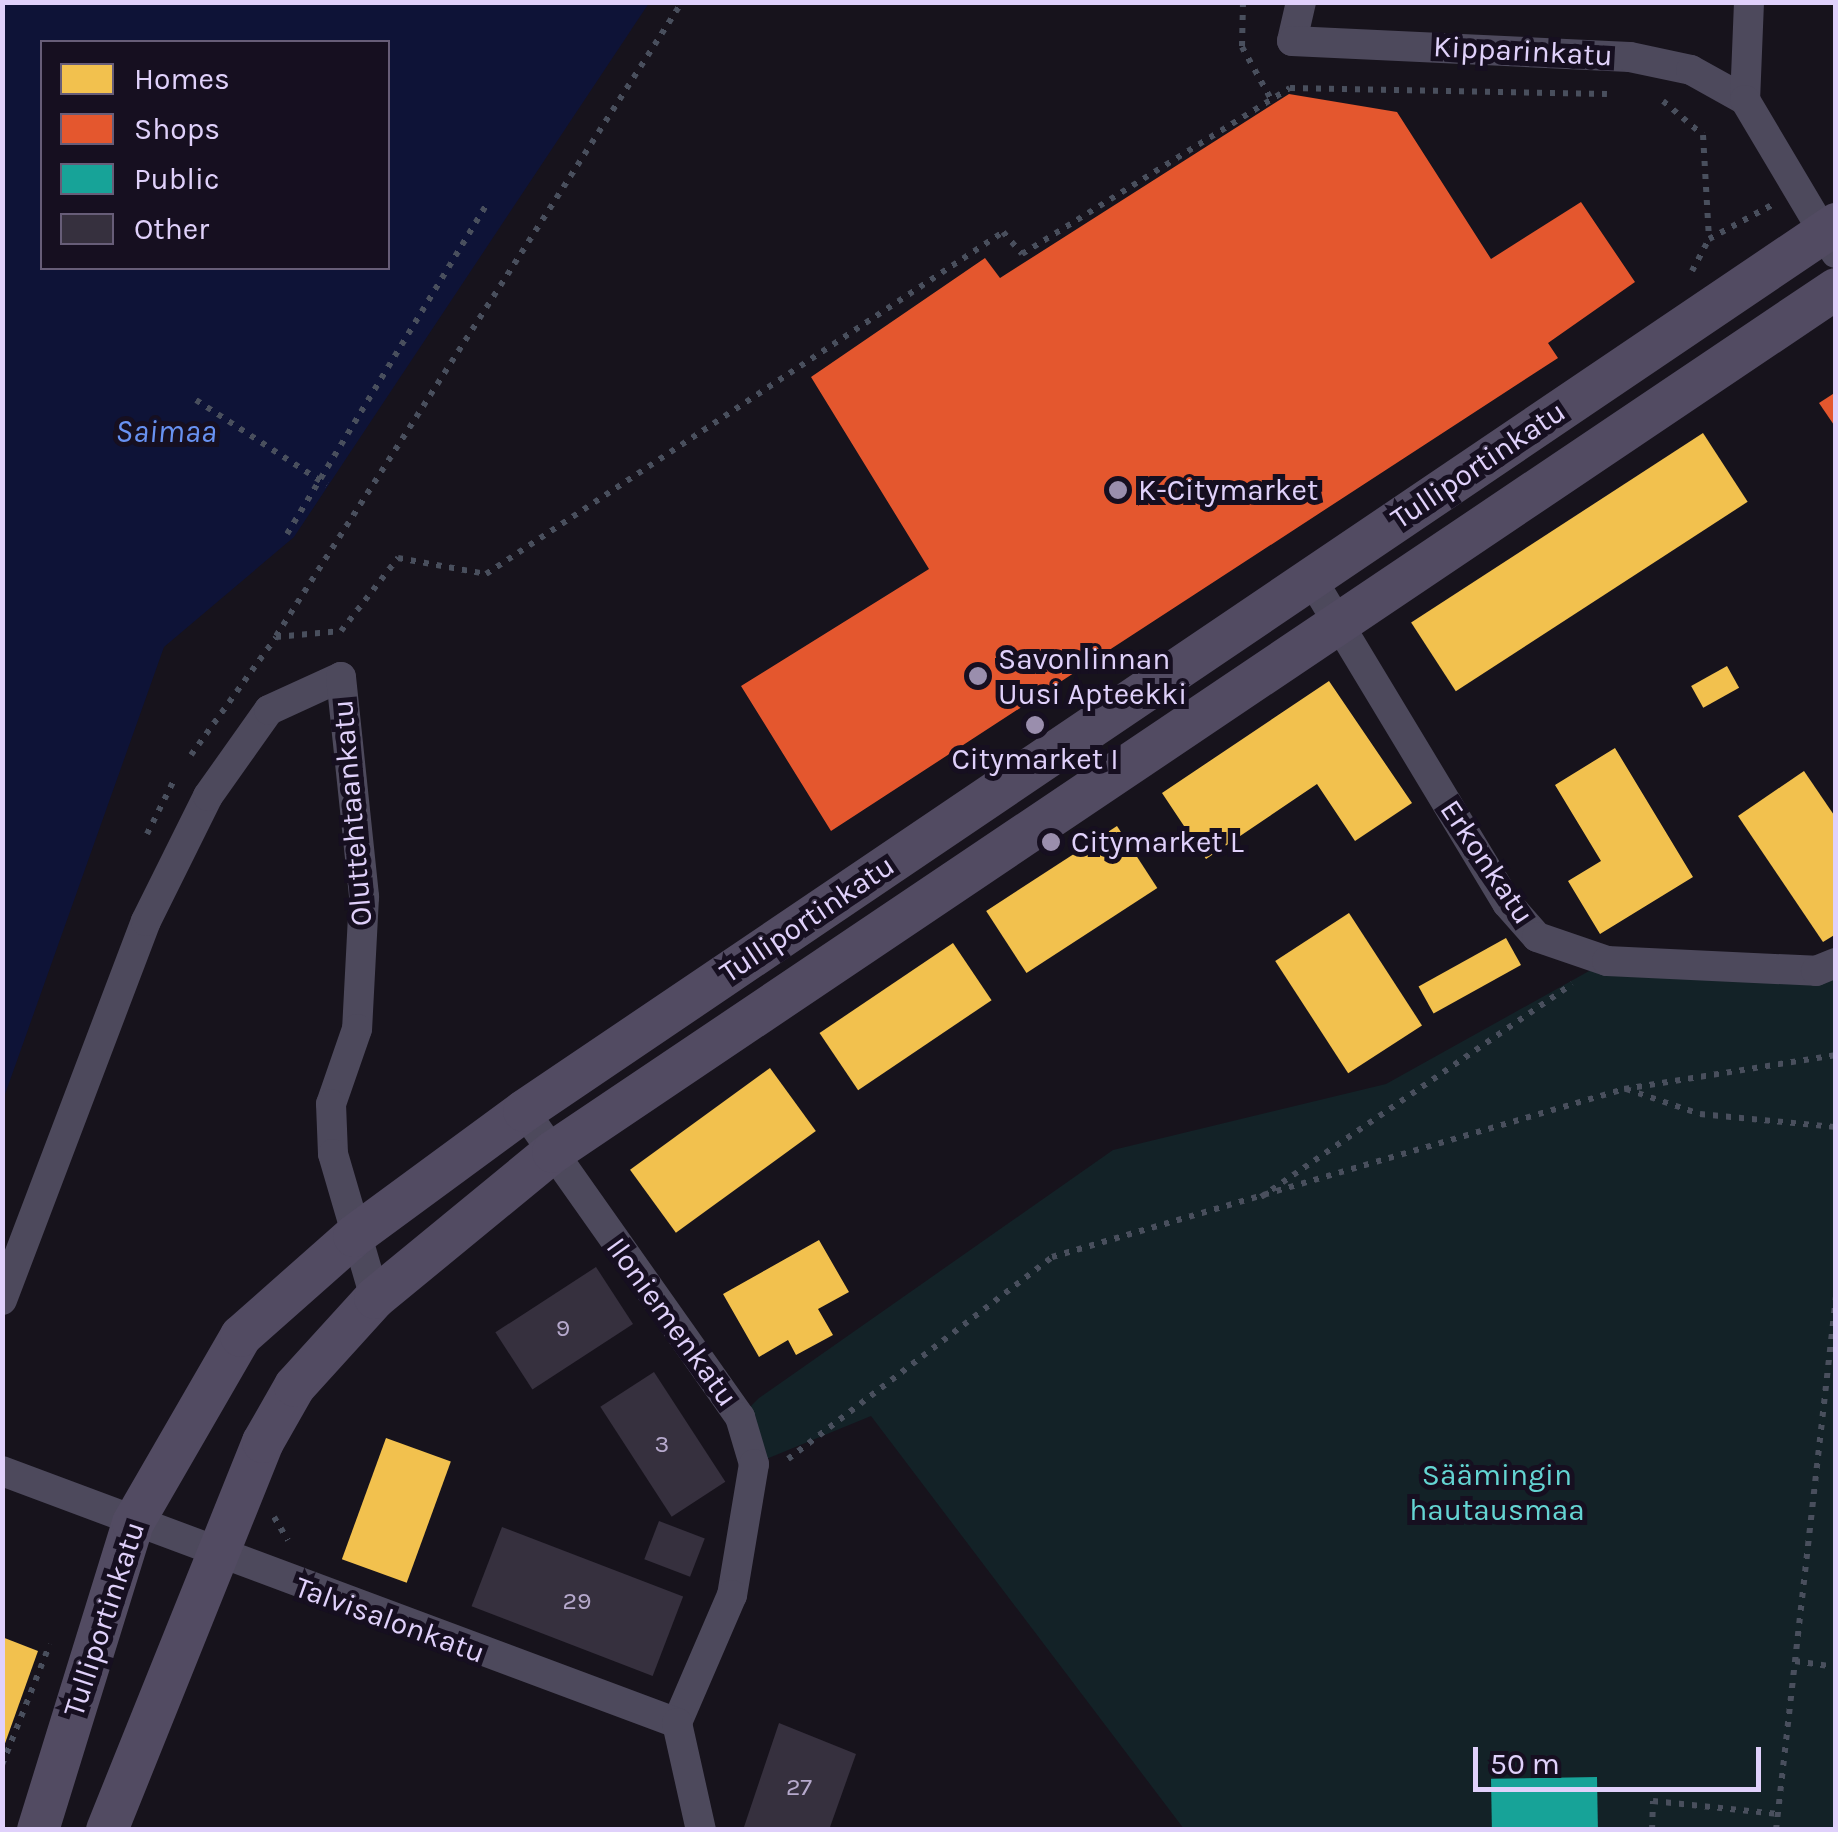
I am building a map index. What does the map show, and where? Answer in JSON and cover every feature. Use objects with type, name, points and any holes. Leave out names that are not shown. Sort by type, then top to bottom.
[{"type":"main road","name":"Tulliportinkatu","points":[[38,1830],[133,1523],[240,1336],[354,1236],[524,1111],[1311,578],[1831,237]]},
{"type":"main road","name":"Tulliportinkatu","points":[[107,1830],[211,1555],[295,1386],[374,1298],[553,1152],[1836,289]]},
{"type":"street","name":"Kipparinkatu","points":[[1301,2],[1292,41],[1630,57],[1691,70],[1745,100]]},
{"type":"street","points":[[1749,2],[1745,100],[1831,237]]},
{"type":"street","name":"Erkonkatu","points":[[1311,578],[1506,903],[1538,936],[1606,961],[1816,971],[1836,963]]},
{"type":"street","name":"Oluttehtaankatu","points":[[2,1300],[146,921],[208,796],[269,710],[340,676],[364,897],[358,1029],[330,1104],[354,1236],[374,1298]]},
{"type":"street","name":"Iloniemenkatu","points":[[524,1111],[740,1416],[754,1464],[732,1595],[677,1723]]},
{"type":"street","name":"Talvisalonkatu","points":[[2,1471],[211,1555],[677,1723]]},
{"type":"street","points":[[677,1723],[701,1830]]},
{"type":"path","points":[[142,845],[164,796],[276,637],[682,2]]},
{"type":"path","points":[[1243,2],[1242,47],[1272,101]]},
{"type":"path","points":[[276,637],[341,631],[398,558],[486,574],[1003,232],[1022,254],[1290,88],[1613,94]]},
{"type":"path","points":[[1652,94],[1688,114],[1703,134],[1709,238]]},
{"type":"path","points":[[287,534],[323,483],[488,202]]},
{"type":"path","points":[[196,400],[323,483]]},
{"type":"path","points":[[1255,1201],[1606,961]]},
{"type":"path","points":[[754,1464],[785,1461],[1052,1256],[1255,1201],[1624,1089],[1836,1055]]},
{"type":"path","points":[[1624,1089],[1700,1114],[1836,1127]]},
{"type":"path","points":[[1776,1830],[1836,1297]]},
{"type":"path","points":[[1795,1661],[1836,1667]]},
{"type":"path","points":[[1652,1830],[1653,1801],[1778,1814]]},
{"type":"green space","name":"Säämingin hautausmaa","points":[[1607,961],[1835,963],[1835,1829],[1184,1829],[871,1416],[754,1464],[740,1417],[759,1398],[1113,1150],[1386,1084]]},
{"type":"water","name":"Saimaa","points":[[3,2],[649,3],[294,537],[164,647],[3,1100]]},
{"type":"building: Homes","points":[[1703,433],[1748,502],[1456,691],[1411,623]]},
{"type":"building: Homes","points":[[1727,666],[1739,688],[1703,708],[1691,686]]},
{"type":"building: Homes","points":[[1329,681],[1412,803],[1355,841],[1317,784],[1206,859],[1162,793]]},
{"type":"building: Homes","points":[[1615,748],[1693,877],[1600,934],[1568,881],[1601,861],[1555,785]]},
{"type":"building: Homes","points":[[1804,771],[1836,818],[1836,934],[1823,942],[1738,816]]},
{"type":"building: Homes","points":[[1117,826],[1157,888],[1026,973],[986,911]]},
{"type":"building: Homes","points":[[1349,913],[1422,1025],[1348,1073],[1275,961]]},
{"type":"building: Homes","points":[[1506,938],[1521,965],[1434,1014],[1419,986]]},
{"type":"building: Homes","points":[[953,943],[992,1000],[858,1090],[820,1033]]},
{"type":"building: Homes","points":[[770,1068],[816,1131],[676,1233],[630,1170]]},
{"type":"building: Homes","points":[[819,1240],[849,1292],[818,1309],[833,1335],[796,1355],[788,1340],[759,1357],[723,1294]]},
{"type":"building: Homes","points":[[386,1438],[451,1462],[407,1583],[342,1559]]},
{"type":"building: Homes","points":[[2,1637],[38,1651],[3,1749],[2,1748]]},
{"type":"building: Shops","name":"K-Citymarket","points":[[1289,94],[1397,112],[1491,259],[1581,202],[1635,282],[1548,343],[1558,358],[831,831],[741,686],[929,569],[811,377],[985,258],[1000,278]]},
{"type":"building: Shops","points":[[1836,392],[1836,428],[1819,403]]},
{"type":"building: Public","points":[[1597,1777],[1598,1830],[1492,1830],[1491,1779]]},
{"type":"building: Other","points":[[596,1267],[633,1324],[532,1389],[495,1332]]},
{"type":"building: Other","points":[[654,1372],[725,1482],[672,1517],[600,1407]]},
{"type":"building: Other","points":[[659,1521],[705,1539],[690,1577],[644,1559]]},
{"type":"building: Other","points":[[502,1527],[683,1597],[653,1676],[472,1606]]},
{"type":"building: Other","points":[[779,1723],[856,1754],[829,1830],[743,1830]]},
{"type":"place","name":"K-Citymarket","points":[[1118,490]]},
{"type":"place","name":"Savonlinnan Uusi Apteekki","points":[[978,676]]},
{"type":"place","name":"Citymarket I","points":[[1035,725]]},
{"type":"place","name":"Citymarket L","points":[[1051,842]]}]
